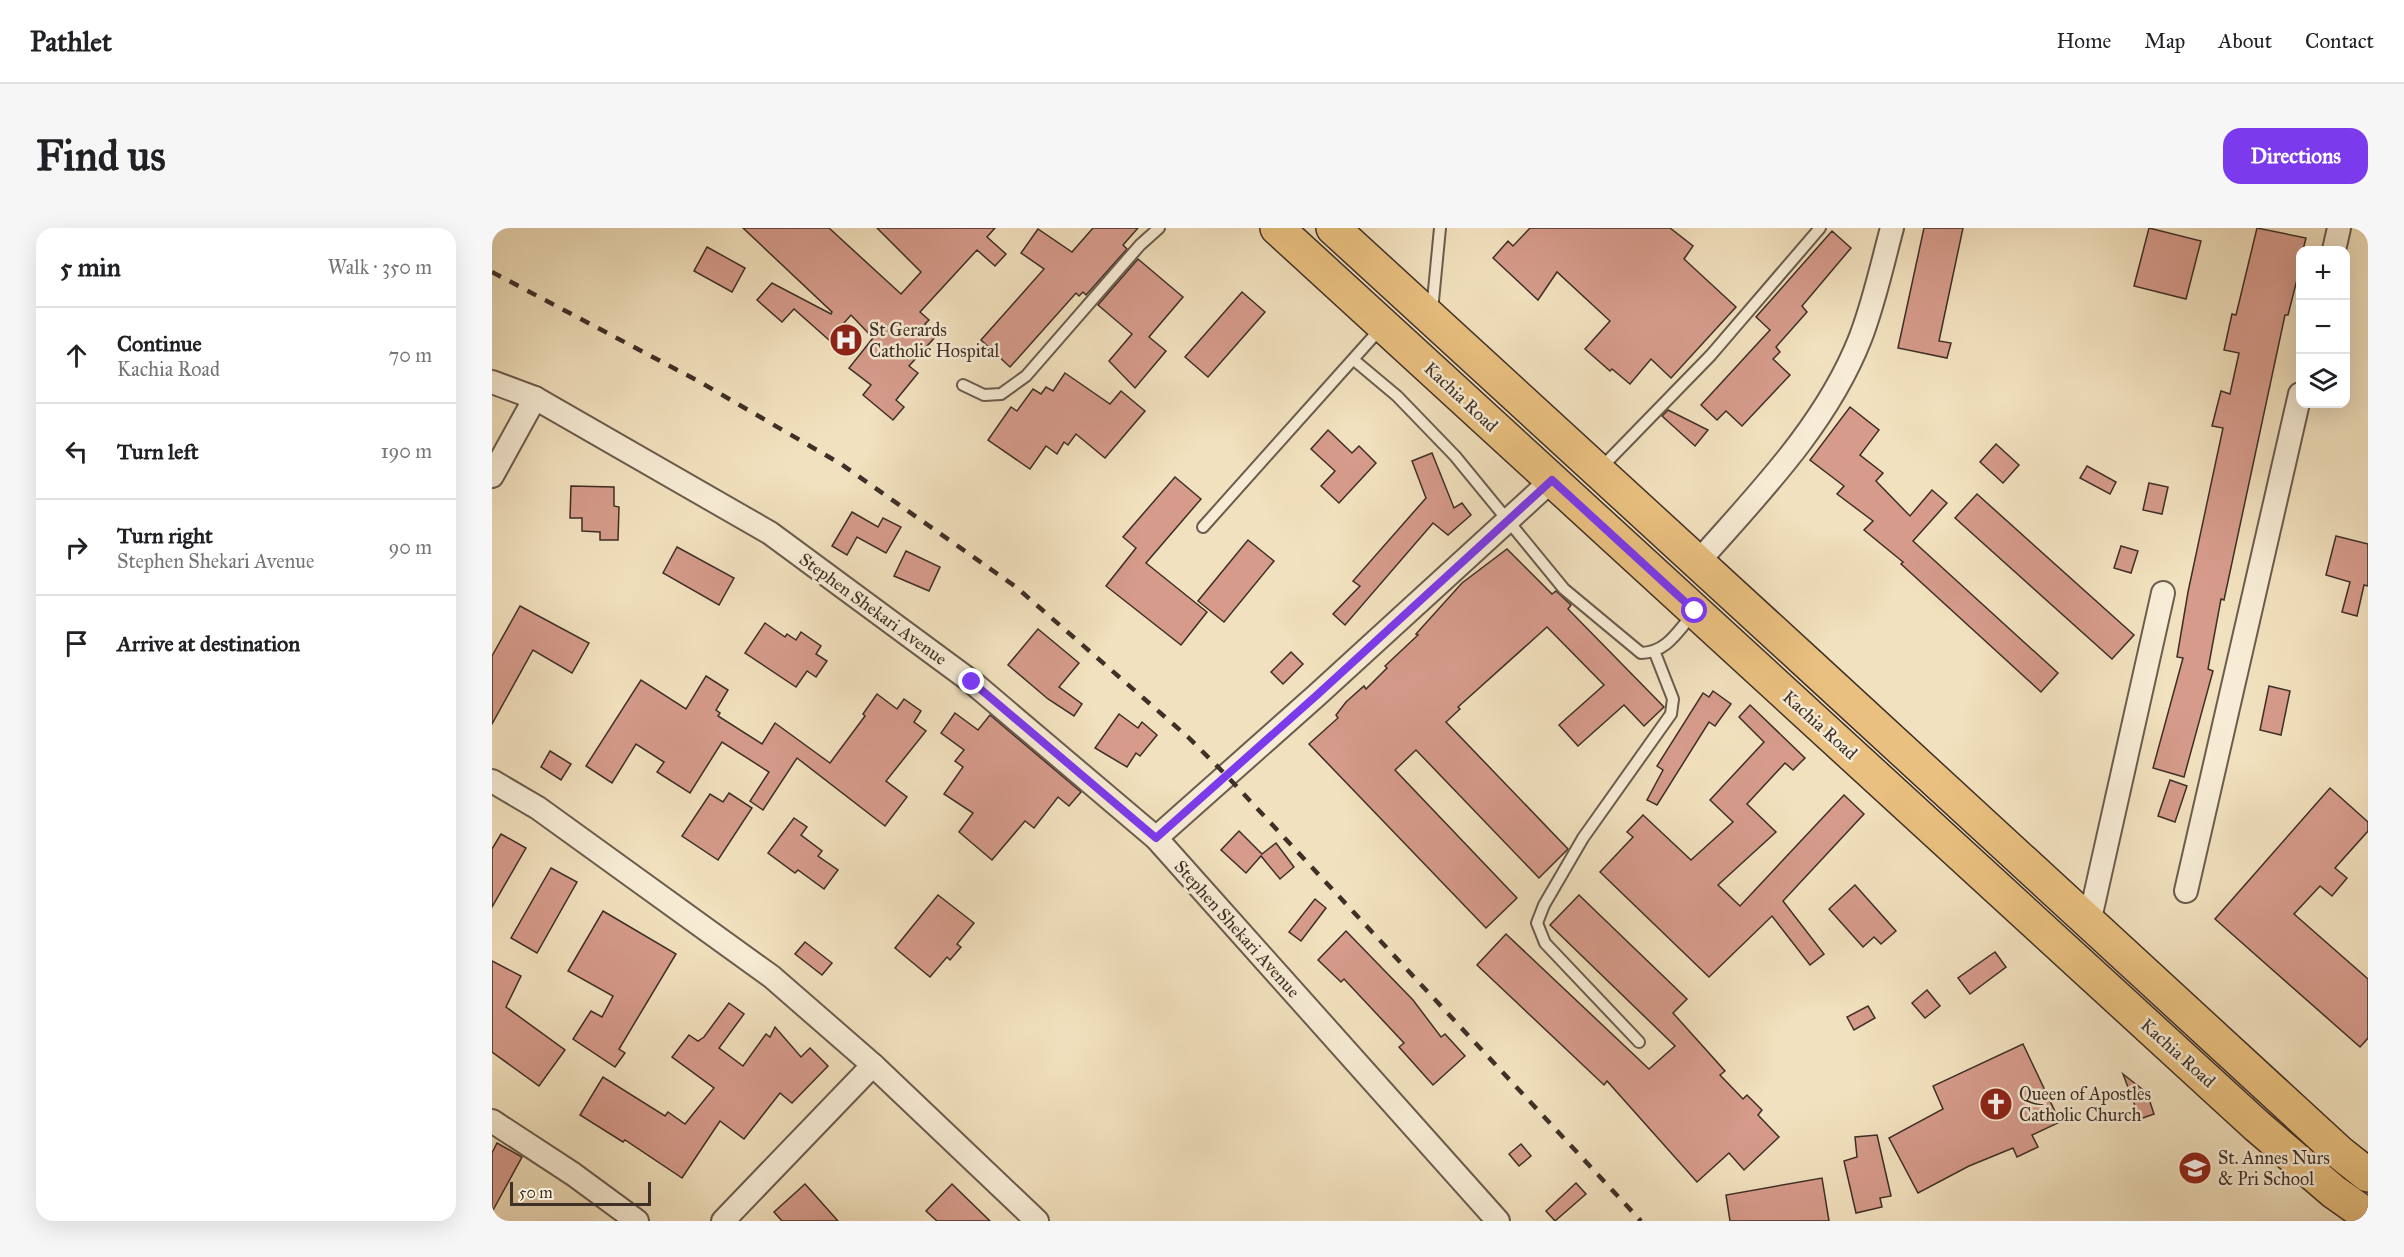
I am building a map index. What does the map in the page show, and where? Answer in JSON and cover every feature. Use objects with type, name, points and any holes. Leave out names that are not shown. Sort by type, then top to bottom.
[{"type":"main road","name":"Kachia Road","points":[[1277,228],[2257,1126],[2334,1192],[2368,1216]]},
{"type":"main road","name":"Kachia Road","points":[[1333,228],[1699,561],[2339,1152],[2368,1175]]},
{"type":"street","points":[[1699,561],[1785,464],[1840,381],[1871,307],[1892,228]]},
{"type":"street","points":[[2335,246],[2339,228]]},
{"type":"street","name":"Stephen Shekari Avenue","points":[[492,382],[535,398],[770,533],[972,682],[1156,838],[1498,1221]]},
{"type":"street","points":[[492,476],[535,398]]},
{"type":"street","points":[[2186,891],[2298,408]]},
{"type":"street","points":[[1156,838],[1317,695],[1552,480]]},
{"type":"street","points":[[2089,923],[2163,593]]},
{"type":"street","points":[[492,781],[538,808],[772,977],[873,1065],[1037,1221]]},
{"type":"street","points":[[723,1221],[873,1065]]},
{"type":"street","points":[[492,1121],[573,1174],[637,1221]]},
{"type":"lane","points":[[963,385],[984,395],[1001,394],[1026,376],[1140,245],[1159,228]]},
{"type":"lane","points":[[1431,317],[1440,228]]},
{"type":"lane","points":[[1599,470],[1711,355],[1820,228]]},
{"type":"lane","points":[[1203,527],[1383,326]]},
{"type":"lane","points":[[1354,360],[1397,396],[1455,456],[1564,589],[1641,653],[1655,653],[1664,647],[1695,611]]},
{"type":"lane","points":[[1639,1042],[1545,943],[1537,923],[1544,905],[1583,838],[1671,714],[1672,699],[1655,653]]},
{"type":"building","points":[[743,228],[829,228],[901,294],[921,272],[877,228],[995,228],[987,237],[1006,254],[995,266],[977,250],[920,312],[929,320],[925,324],[937,335],[909,366],[918,373],[896,400],[904,407],[893,420],[863,395],[871,385],[849,368],[873,338],[851,315],[829,340],[794,309],[782,322],[757,300],[772,283],[831,314],[832,312]]},
{"type":"building","points":[[1093,228],[1138,228],[1123,245],[1127,249],[1086,295],[1083,292],[1079,296],[1076,293],[1010,367],[981,340],[1044,269],[1021,253],[1038,229],[1072,252]]},
{"type":"building","points":[[1530,228],[1670,228],[1693,246],[1684,259],[1736,307],[1671,378],[1651,359],[1630,384],[1612,369],[1610,371],[1585,349],[1610,321],[1557,272],[1538,300],[1493,258],[1508,241],[1513,246]]},
{"type":"building","points":[[1924,228],[1963,228],[1939,341],[1951,343],[1947,358],[1898,348]]},
{"type":"building","points":[[2149,228],[2201,241],[2186,299],[2134,286]]},
{"type":"building","points":[[2257,228],[2306,238],[2304,246],[2296,246],[2296,284],[2288,315],[2285,315],[2224,600],[2221,599],[2208,669],[2213,671],[2184,777],[2153,768],[2183,658],[2177,657],[2188,592],[2223,428],[2212,426],[2221,391],[2230,394],[2239,353],[2224,350],[2232,314],[2236,315]]},
{"type":"building","points":[[1832,231],[1851,248],[1802,306],[1807,312],[1776,347],[1780,352],[1773,359],[1790,375],[1742,426],[1726,411],[1717,420],[1701,405],[1770,330],[1756,317]]},
{"type":"building","points":[[707,247],[745,268],[732,292],[694,271]]},
{"type":"building","points":[[1138,259],[1183,297],[1149,337],[1166,351],[1135,388],[1109,361],[1132,334],[1098,305]]},
{"type":"building","points":[[1242,292],[1265,312],[1208,377],[1185,357]]},
{"type":"building","points":[[1065,373],[1110,404],[1121,391],[1145,411],[1105,458],[1076,434],[1068,445],[1064,442],[1057,454],[1046,446],[1030,469],[988,440],[1011,407],[1017,411],[1033,389],[1041,394],[1046,387],[1053,391]]},
{"type":"building","points":[[1850,407],[1879,430],[1860,455],[1883,473],[1876,481],[1910,516],[1932,490],[1947,503],[1913,541],[2058,673],[2041,692],[1901,564],[1903,562],[1864,530],[1873,521],[1837,494],[1844,486],[1810,460]]},
{"type":"building","points":[[1668,410],[1708,430],[1695,446],[1662,416]]},
{"type":"building","points":[[1328,430],[1352,453],[1359,446],[1376,463],[1339,503],[1321,486],[1335,471],[1311,449]]},
{"type":"building","points":[[1996,444],[2019,465],[2003,483],[1980,462]]},
{"type":"building","points":[[1432,453],[1454,508],[1462,503],[1471,515],[1448,535],[1433,523],[1345,625],[1333,614],[1360,586],[1353,581],[1426,498],[1412,461]]},
{"type":"building","points":[[2087,466],[2116,482],[2110,494],[2080,478]]},
{"type":"building","points":[[1175,477],[1201,499],[1146,563],[1207,612],[1181,645],[1106,586],[1136,548],[1123,537]]},
{"type":"building","points":[[2149,483],[2168,487],[2162,514],[2143,510]]},
{"type":"building","points":[[571,486],[614,487],[614,506],[619,507],[618,540],[600,540],[600,532],[582,531],[582,518],[570,518]]},
{"type":"building","points":[[1977,494],[2134,635],[2112,659],[1955,518]]},
{"type":"building","points":[[852,512],[878,527],[883,518],[901,527],[886,553],[857,537],[847,555],[832,546]]},
{"type":"building","points":[[2336,536],[2368,544],[2368,586],[2364,585],[2357,616],[2342,612],[2350,582],[2326,575]]},
{"type":"building","points":[[1248,540],[1274,561],[1224,622],[1198,601]]},
{"type":"building","points":[[2121,546],[2138,551],[2131,573],[2114,568]]},
{"type":"building","points":[[677,547],[734,578],[719,605],[663,573]]},
{"type":"building","points":[[1507,549],[1552,594],[1556,591],[1571,605],[1568,609],[1664,707],[1644,726],[1624,705],[1578,746],[1559,725],[1604,685],[1547,627],[1458,707],[1460,709],[1446,722],[1568,849],[1539,878],[1416,750],[1395,770],[1517,898],[1486,928],[1309,744],[1338,718],[1336,715],[1346,702],[1364,686],[1366,689],[1387,668],[1385,666],[1418,635],[1416,634],[1462,583]]},
{"type":"building","points":[[906,551],[940,567],[929,591],[894,576]]},
{"type":"building","points":[[520,606],[589,643],[572,673],[533,650],[492,724],[492,656]]},
{"type":"building","points":[[765,623],[785,637],[787,634],[796,640],[801,632],[821,646],[816,654],[827,661],[816,677],[807,671],[796,687],[745,653]]},
{"type":"building","points":[[1038,629],[1079,663],[1059,687],[1082,704],[1074,716],[1048,699],[1008,665]]},
{"type":"building","points":[[1291,652],[1303,664],[1283,684],[1271,672]]},
{"type":"building","points":[[706,676],[728,690],[716,710],[720,713],[718,716],[762,744],[775,723],[830,763],[865,716],[863,714],[877,694],[897,709],[904,699],[921,711],[914,722],[926,731],[886,781],[907,797],[885,826],[797,758],[763,810],[750,801],[769,772],[722,742],[690,793],[657,772],[664,762],[636,744],[612,783],[586,766],[641,680],[686,709]]},
{"type":"building","points":[[2269,686],[2290,691],[2281,735],[2260,730]]},
{"type":"building","points":[[1713,691],[1731,704],[1715,726],[1709,722],[1657,805],[1647,800],[1663,770],[1657,766],[1703,693],[1709,697]]},
{"type":"building","points":[[1750,705],[1805,758],[1793,770],[1785,763],[1747,804],[1776,832],[1718,885],[1740,906],[1844,795],[1864,814],[1783,901],[1824,954],[1810,965],[1772,916],[1709,977],[1600,872],[1633,837],[1627,832],[1643,815],[1691,860],[1733,822],[1710,800],[1764,742],[1739,717]]},
{"type":"building","points":[[955,713],[978,730],[990,715],[1081,792],[1069,806],[1058,797],[1034,828],[1025,821],[992,860],[959,832],[973,813],[944,794],[963,767],[955,761],[964,750],[941,733]]},
{"type":"building","points":[[1119,714],[1138,728],[1142,722],[1157,735],[1140,756],[1136,753],[1127,767],[1095,748]]},
{"type":"building","points":[[550,751],[571,764],[561,780],[541,767]]},
{"type":"building","points":[[2170,780],[2187,786],[2175,822],[2158,816]]},
{"type":"building","points":[[2330,788],[2368,822],[2368,831],[2335,868],[2347,878],[2332,896],[2320,886],[2294,914],[2368,979],[2368,1038],[2360,1047],[2215,919]]},
{"type":"building","points":[[729,793],[752,808],[718,860],[682,836],[710,794],[723,802]]},
{"type":"building","points":[[794,818],[807,827],[801,835],[822,851],[818,856],[838,870],[824,889],[798,870],[795,873],[768,853]]},
{"type":"building","points":[[1239,831],[1262,854],[1276,843],[1294,867],[1280,879],[1261,856],[1246,873],[1221,850]]},
{"type":"building","points":[[501,834],[526,848],[492,907],[492,849]]},
{"type":"building","points":[[551,868],[577,882],[537,953],[511,938]]},
{"type":"building","points":[[1855,885],[1896,931],[1881,944],[1874,937],[1863,947],[1829,909]]},
{"type":"building","points":[[938,895],[974,923],[957,944],[961,947],[950,960],[947,957],[930,977],[895,948]]},
{"type":"building","points":[[1579,895],[1687,999],[1673,1013],[1725,1071],[1720,1075],[1743,1099],[1747,1095],[1762,1110],[1758,1115],[1779,1137],[1744,1170],[1729,1153],[1697,1182],[1607,1081],[1604,1085],[1477,965],[1506,934],[1649,1069],[1675,1046],[1550,925]]},
{"type":"building","points":[[1315,899],[1326,908],[1301,941],[1289,932]]},
{"type":"building","points":[[603,911],[676,954],[619,1049],[625,1053],[615,1067],[573,1039],[591,1011],[602,1017],[613,996],[568,971]]},
{"type":"building","points":[[1346,931],[1413,1000],[1441,1037],[1445,1034],[1465,1056],[1433,1085],[1399,1047],[1404,1043],[1344,979],[1341,982],[1318,960]]},
{"type":"building","points":[[805,942],[832,963],[822,975],[795,954]]},
{"type":"building","points":[[1995,952],[2006,967],[1970,994],[1958,978]]},
{"type":"building","points":[[492,961],[521,976],[506,1007],[565,1050],[539,1086],[492,1052]]},
{"type":"building","points":[[1927,990],[1940,1006],[1925,1018],[1912,1003]]},
{"type":"building","points":[[729,1003],[744,1014],[719,1048],[743,1066],[766,1034],[770,1037],[775,1027],[801,1057],[810,1048],[828,1066],[792,1103],[780,1093],[744,1139],[720,1121],[682,1178],[625,1140],[623,1142],[580,1115],[603,1077],[665,1116],[668,1112],[685,1124],[714,1088],[672,1057],[689,1035],[698,1041],[704,1037]]},
{"type":"building","points":[[1868,1006],[1875,1018],[1854,1030],[1847,1017]]},
{"type":"building","name":"Queen of Apostles Catholic Church","points":[[2023,1044],[2060,1122],[2032,1135],[2038,1147],[2017,1157],[2013,1148],[1969,1166],[1918,1193],[1889,1138],[1943,1109],[1933,1086]]},
{"type":"building","points":[[2123,1074],[2147,1093],[2154,1114],[2140,1119]]},
{"type":"building","points":[[1877,1135],[1891,1196],[1880,1198],[1882,1207],[1856,1213],[1844,1161],[1857,1157],[1855,1137]]},
{"type":"building","points":[[497,1143],[522,1157],[492,1212],[492,1153]]},
{"type":"building","points":[[1521,1144],[1531,1156],[1519,1166],[1509,1154]]},
{"type":"building","points":[[1822,1178],[1829,1221],[1730,1221],[1726,1195]]},
{"type":"building","points":[[1576,1183],[1586,1194],[1555,1221],[1546,1211]]},
{"type":"building","points":[[805,1184],[838,1221],[782,1221],[774,1212]]},
{"type":"building","points":[[952,1184],[990,1221],[937,1221],[926,1211]]},
{"type":"railway","points":[[492,272],[700,382],[841,464],[1016,587],[1188,737],[1226,775],[1641,1221]]},
{"type":"place","name":"St Gerards Catholic Hospital","points":[[846,340]]},
{"type":"place","name":"Queen of Apostles Catholic Church","points":[[1996,1104]]},
{"type":"place","name":"St. Annes Nurs & Pri School","points":[[2195,1168]]},
{"type":"route","points":[[972,682],[1156,838],[1317,695],[1552,480],[1695,611]]}]
